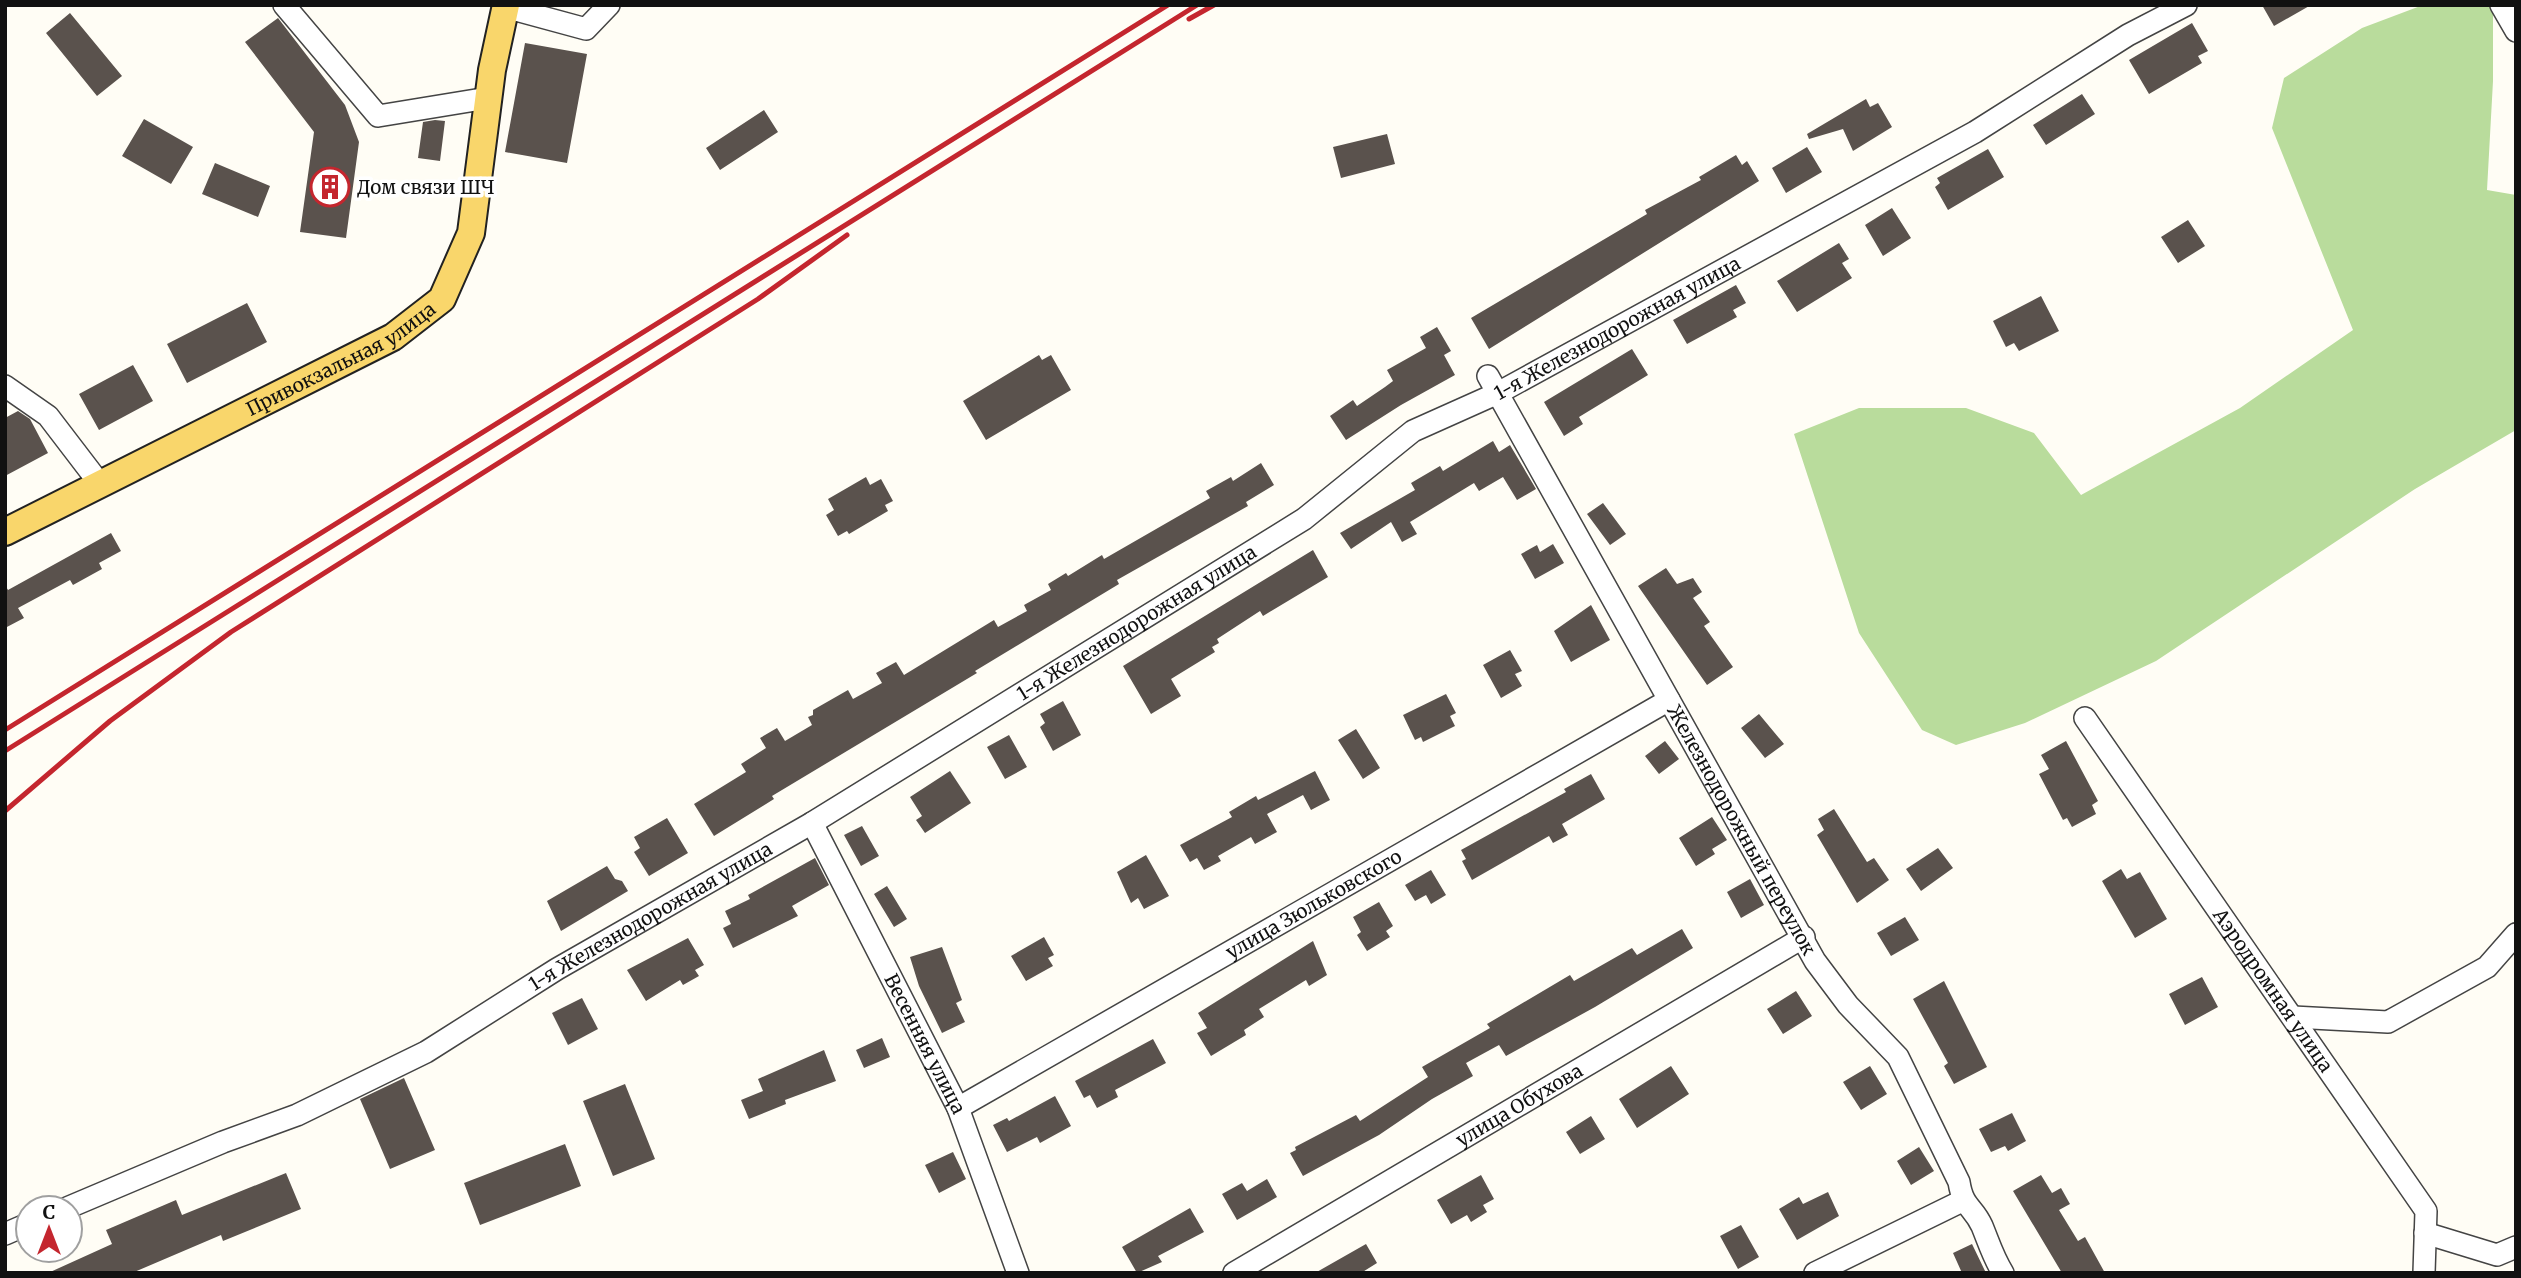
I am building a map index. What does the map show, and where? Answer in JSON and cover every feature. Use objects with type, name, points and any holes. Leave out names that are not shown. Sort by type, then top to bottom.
[{"type":"main road","name":"Привокзальная улица","points":[[5,532],[393,337],[442,299],[471,233],[488,98],[506,6]]},
{"type":"street","points":[[284,5],[378,116],[488,98]]},
{"type":"street","points":[[506,6],[586,29],[609,5]]},
{"type":"street","name":"1-я Железнодорожная улица","points":[[84,1200],[223,1142],[297,1115],[426,1052],[557,969],[812,822],[1304,519],[1413,431],[1493,385],[1975,132],[2128,36],[2186,5]]},
{"type":"street","points":[[2501,5],[2516,32]]},
{"type":"street","name":"Железнодорожный переулок","points":[[1493,385],[1804,937],[1815,961],[1847,1005],[1898,1057],[1959,1182],[1962,1201],[1981,1223],[1992,1255],[2003,1273]]},
{"type":"street","points":[[5,386],[48,416],[100,484]]},
{"type":"street","name":"улица Зюльковского","points":[[958,1108],[1669,699]]},
{"type":"street","name":"Аэродромная улица","points":[[2085,719],[2426,1211],[2424,1273]]},
{"type":"street","name":"Весенняя улица","points":[[812,822],[958,1108],[1018,1273]]},
{"type":"street","points":[[2293,1017],[2388,1022],[2487,967],[2516,934]]},
{"type":"street","name":"улица Обухова","points":[[1234,1273],[1804,937]]},
{"type":"street","points":[[1815,1273],[1962,1201]]},
{"type":"street","points":[[2425,1233],[2497,1255],[2516,1247]]},
{"type":"green space","points":[[2423,5],[2493,5],[2493,81],[2487,190],[2516,195],[2516,430],[2415,489],[2156,661],[2025,723],[1956,745],[1922,730],[1859,633],[1794,434],[1859,408],[1966,408],[2034,433],[2081,495],[2240,408],[2353,330],[2272,128],[2284,78],[2362,28]]},
{"type":"building","points":[[2262,5],[2311,5],[2274,26]]},
{"type":"building","points":[[70,13],[122,76],[97,96],[46,33]]},
{"type":"building","points":[[278,18],[345,105],[359,142],[346,238],[300,232],[314,132],[245,42]]},
{"type":"building","points":[[2192,23],[2208,51],[2198,56],[2202,63],[2149,94],[2129,60]]},
{"type":"building","points":[[525,43],[587,54],[567,163],[505,152]]},
{"type":"building","points":[[2082,94],[2095,114],[2046,145],[2033,125]]},
{"type":"building","points":[[1866,99],[1870,107],[1878,103],[1892,127],[1853,151],[1843,129],[1809,139],[1807,134]]},
{"type":"building","points":[[764,110],[778,132],[720,170],[706,148]]},
{"type":"building","points":[[144,119],[193,147],[171,184],[122,156]]},
{"type":"building","points":[[445,121],[440,161],[418,158],[423,122]]},
{"type":"building","points":[[1387,134],[1395,164],[1341,178],[1333,147]]},
{"type":"building","points":[[1807,147],[1822,172],[1786,193],[1772,168]]},
{"type":"building","points":[[1988,149],[2004,177],[1948,210],[1935,187],[1940,183],[1937,178]]},
{"type":"building","points":[[1736,155],[1742,165],[1747,161],[1759,181],[1489,349],[1471,318],[1647,214],[1645,210],[1701,180],[1699,177]]},
{"type":"building","points":[[215,163],[270,186],[258,217],[202,194]]},
{"type":"building","points":[[1892,208],[1911,238],[1883,256],[1865,225]]},
{"type":"building","points":[[2188,220],[2205,246],[2178,263],[2161,237]]},
{"type":"building","points":[[1839,243],[1849,259],[1842,263],[1852,278],[1797,312],[1777,281]]},
{"type":"building","points":[[1736,285],[1746,303],[1733,310],[1737,317],[1687,344],[1673,320]]},
{"type":"building","points":[[2041,296],[2059,331],[2019,351],[2014,343],[2006,347],[1993,321]]},
{"type":"building","points":[[247,303],[267,342],[187,383],[167,344]]},
{"type":"building","points":[[1437,327],[1451,351],[1444,355],[1455,375],[1346,440],[1330,416],[1353,400],[1357,406],[1393,381],[1387,370],[1426,348],[1420,337]]},
{"type":"building","points":[[1632,349],[1648,375],[1579,417],[1583,424],[1564,436],[1544,402]]},
{"type":"building","points":[[1039,355],[1042,360],[1051,355],[1071,390],[986,440],[963,401]]},
{"type":"building","points":[[133,365],[153,401],[99,430],[79,394]]},
{"type":"building","points":[[18,411],[30,419],[48,453],[5,476],[5,418]]},
{"type":"building","points":[[1493,441],[1499,452],[1510,445],[1536,489],[1517,500],[1503,477],[1479,491],[1474,483],[1410,522],[1417,534],[1402,542],[1391,522],[1351,549],[1340,533],[1415,490],[1411,483],[1440,466],[1443,471]]},
{"type":"building","points":[[1261,463],[1274,485],[1246,502],[1248,506],[1117,580],[1119,584],[772,796],[774,799],[714,836],[694,804],[746,772],[741,764],[766,748],[760,738],[777,728],[785,741],[812,725],[808,717],[813,715],[813,710],[848,690],[853,699],[882,683],[876,673],[896,662],[904,675],[994,620],[998,627],[1027,611],[1024,605],[1051,590],[1048,584],[1066,573],[1068,576],[1102,555],[1104,559],[1210,498],[1206,491],[1231,477],[1233,481]]},
{"type":"building","points":[[866,477],[870,485],[881,479],[893,501],[885,505],[888,511],[849,534],[847,531],[838,536],[826,515],[834,510],[828,499]]},
{"type":"building","points":[[1603,503],[1626,534],[1610,545],[1587,514]]},
{"type":"building","points":[[111,533],[121,551],[99,563],[102,569],[73,585],[70,580],[18,608],[24,618],[5,628],[5,585],[8,590]]},
{"type":"building","points":[[1553,544],[1564,563],[1535,579],[1521,554],[1537,545],[1540,552]]},
{"type":"building","points":[[1313,550],[1328,577],[1263,616],[1260,611],[1217,639],[1219,643],[1212,647],[1215,652],[1171,679],[1181,696],[1151,714],[1123,666]]},
{"type":"building","points":[[1666,568],[1677,584],[1693,578],[1702,592],[1693,598],[1710,622],[1704,626],[1733,667],[1707,685],[1638,586]]},
{"type":"building","points":[[1591,605],[1610,640],[1571,662],[1554,631]]},
{"type":"building","points":[[1510,650],[1522,671],[1515,674],[1522,686],[1501,698],[1483,665]]},
{"type":"building","points":[[1446,694],[1456,713],[1450,716],[1455,726],[1423,742],[1421,737],[1415,740],[1403,715]]},
{"type":"building","points":[[1063,701],[1081,735],[1053,751],[1040,727],[1045,723],[1040,714]]},
{"type":"building","points":[[1759,714],[1784,744],[1765,758],[1741,728]]},
{"type":"building","points":[[1356,729],[1380,768],[1363,779],[1338,740]]},
{"type":"building","points":[[1009,735],[1027,767],[1005,779],[987,747]]},
{"type":"building","points":[[1665,741],[1679,759],[1659,774],[1645,756]]},
{"type":"building","points":[[2066,741],[2098,801],[2092,805],[2096,814],[2072,827],[2067,818],[2063,820],[2039,774],[2049,769],[2041,755]]},
{"type":"building","points":[[950,771],[971,803],[925,833],[916,820],[922,816],[910,797]]},
{"type":"building","points":[[1315,771],[1330,800],[1311,810],[1303,795],[1267,814],[1277,832],[1255,844],[1251,837],[1218,856],[1221,861],[1204,870],[1197,858],[1190,862],[1180,845],[1232,817],[1229,812],[1256,796],[1258,800]]},
{"type":"building","points":[[1591,774],[1605,799],[1562,824],[1568,835],[1553,843],[1549,836],[1472,880],[1462,861],[1466,859],[1461,850],[1566,792],[1564,789]]},
{"type":"building","points":[[1834,809],[1867,862],[1874,858],[1889,880],[1857,903],[1817,835],[1824,830],[1818,819]]},
{"type":"building","points":[[1712,817],[1727,840],[1712,849],[1715,854],[1696,866],[1679,838]]},
{"type":"building","points":[[667,818],[688,853],[649,876],[634,852],[640,848],[634,837]]},
{"type":"building","points":[[862,826],[879,856],[861,866],[844,835]]},
{"type":"building","points":[[1938,848],[1953,868],[1921,891],[1906,869]]},
{"type":"building","points":[[1146,855],[1169,896],[1144,909],[1138,898],[1131,903],[1117,872]]},
{"type":"building","points":[[815,858],[829,885],[792,906],[798,916],[733,948],[723,928],[731,924],[725,911],[750,899],[748,895]]},
{"type":"building","points":[[607,866],[615,879],[622,881],[628,891],[561,931],[547,901]]},
{"type":"building","points":[[2121,869],[2127,879],[2140,872],[2167,919],[2135,938],[2102,881]]},
{"type":"building","points":[[1431,870],[1446,895],[1431,904],[1426,895],[1415,901],[1405,885]]},
{"type":"building","points":[[1750,879],[1764,905],[1741,918],[1727,892]]},
{"type":"building","points":[[887,886],[907,919],[894,927],[874,894]]},
{"type":"building","points":[[1379,902],[1393,926],[1386,931],[1390,937],[1367,951],[1357,935],[1361,932],[1353,917]]},
{"type":"building","points":[[1905,917],[1919,940],[1891,956],[1877,933]]},
{"type":"building","points":[[1682,929],[1693,948],[1506,1056],[1499,1045],[1466,1063],[1473,1076],[1432,1099],[1379,1135],[1303,1176],[1290,1153],[1296,1150],[1295,1147],[1356,1115],[1360,1121],[1428,1077],[1422,1067],[1490,1028],[1487,1024],[1570,975],[1574,981],[1632,948],[1637,955]]},
{"type":"building","points":[[1044,937],[1054,955],[1048,958],[1053,966],[1026,981],[1011,956]]},
{"type":"building","points":[[688,938],[704,965],[695,970],[699,976],[683,985],[680,980],[646,1001],[627,970]]},
{"type":"building","points":[[1313,941],[1327,975],[1309,986],[1306,980],[1259,1009],[1264,1017],[1244,1030],[1246,1035],[1211,1056],[1197,1033],[1207,1028],[1198,1013]]},
{"type":"building","points":[[942,947],[962,1000],[956,1003],[965,1022],[942,1033],[919,986],[910,957]]},
{"type":"building","points":[[2202,977],[2218,1007],[2185,1025],[2169,994]]},
{"type":"building","points":[[1944,981],[1987,1067],[1954,1084],[1944,1066],[1948,1063],[1913,999]]},
{"type":"building","points":[[1796,991],[1812,1016],[1783,1034],[1767,1009]]},
{"type":"building","points":[[582,998],[598,1029],[568,1045],[552,1013]]},
{"type":"building","points":[[882,1038],[890,1057],[864,1068],[856,1050]]},
{"type":"building","points":[[1153,1039],[1166,1063],[1115,1090],[1118,1097],[1097,1108],[1090,1095],[1084,1098],[1075,1081]]},
{"type":"building","points":[[824,1050],[836,1081],[785,1100],[786,1104],[749,1119],[741,1100],[763,1091],[758,1079]]},
{"type":"building","points":[[1671,1066],[1689,1094],[1637,1128],[1619,1099]]},
{"type":"building","points":[[1870,1066],[1887,1094],[1861,1110],[1843,1082]]},
{"type":"building","points":[[404,1078],[435,1150],[390,1169],[360,1099]]},
{"type":"building","points":[[625,1084],[655,1159],[613,1176],[583,1101]]},
{"type":"building","points":[[1055,1096],[1071,1126],[1040,1143],[1037,1137],[1007,1152],[993,1125],[1007,1118],[1009,1121]]},
{"type":"building","points":[[2012,1113],[2026,1141],[2008,1151],[2005,1146],[1991,1152],[1979,1129]]},
{"type":"building","points":[[1591,1116],[1605,1139],[1580,1154],[1566,1132]]},
{"type":"building","points":[[565,1144],[581,1186],[480,1225],[464,1183]]},
{"type":"building","points":[[1919,1147],[1934,1171],[1911,1185],[1897,1161]]},
{"type":"building","points":[[953,1152],[966,1179],[939,1193],[925,1165]]},
{"type":"building","points":[[286,1173],[301,1209],[223,1241],[221,1235],[132,1273],[48,1273],[68,1264],[84,1264],[84,1257],[112,1244],[106,1230],[176,1200],[182,1215]]},
{"type":"building","points":[[1481,1175],[1494,1199],[1483,1205],[1487,1212],[1471,1222],[1467,1215],[1451,1224],[1437,1200]]},
{"type":"building","points":[[2041,1175],[2052,1193],[2061,1188],[2070,1204],[2059,1210],[2078,1241],[2085,1237],[2105,1273],[2062,1273],[2013,1191]]},
{"type":"building","points":[[1267,1179],[1277,1197],[1237,1220],[1222,1194],[1242,1183],[1247,1191]]},
{"type":"building","points":[[1828,1192],[1839,1216],[1797,1240],[1779,1209],[1799,1197],[1803,1204]]},
{"type":"building","points":[[1190,1208],[1204,1232],[1158,1256],[1162,1262],[1137,1273],[1122,1247]]},
{"type":"building","points":[[1741,1225],[1759,1257],[1738,1269],[1720,1236]]},
{"type":"building","points":[[1366,1244],[1377,1263],[1361,1273],[1315,1273]]},
{"type":"building","points":[[1972,1244],[1986,1273],[1962,1273],[1953,1253]]},
{"type":"railway","points":[[5,730],[1168,5]]},
{"type":"railway","points":[[5,751],[1197,5]]},
{"type":"railway","points":[[1189,19],[1214,5]]},
{"type":"railway","points":[[5,811],[110,721],[231,632],[758,299],[847,235]]},
{"type":"place","name":"Дом связи ШЧ","points":[[330,187]]}]
